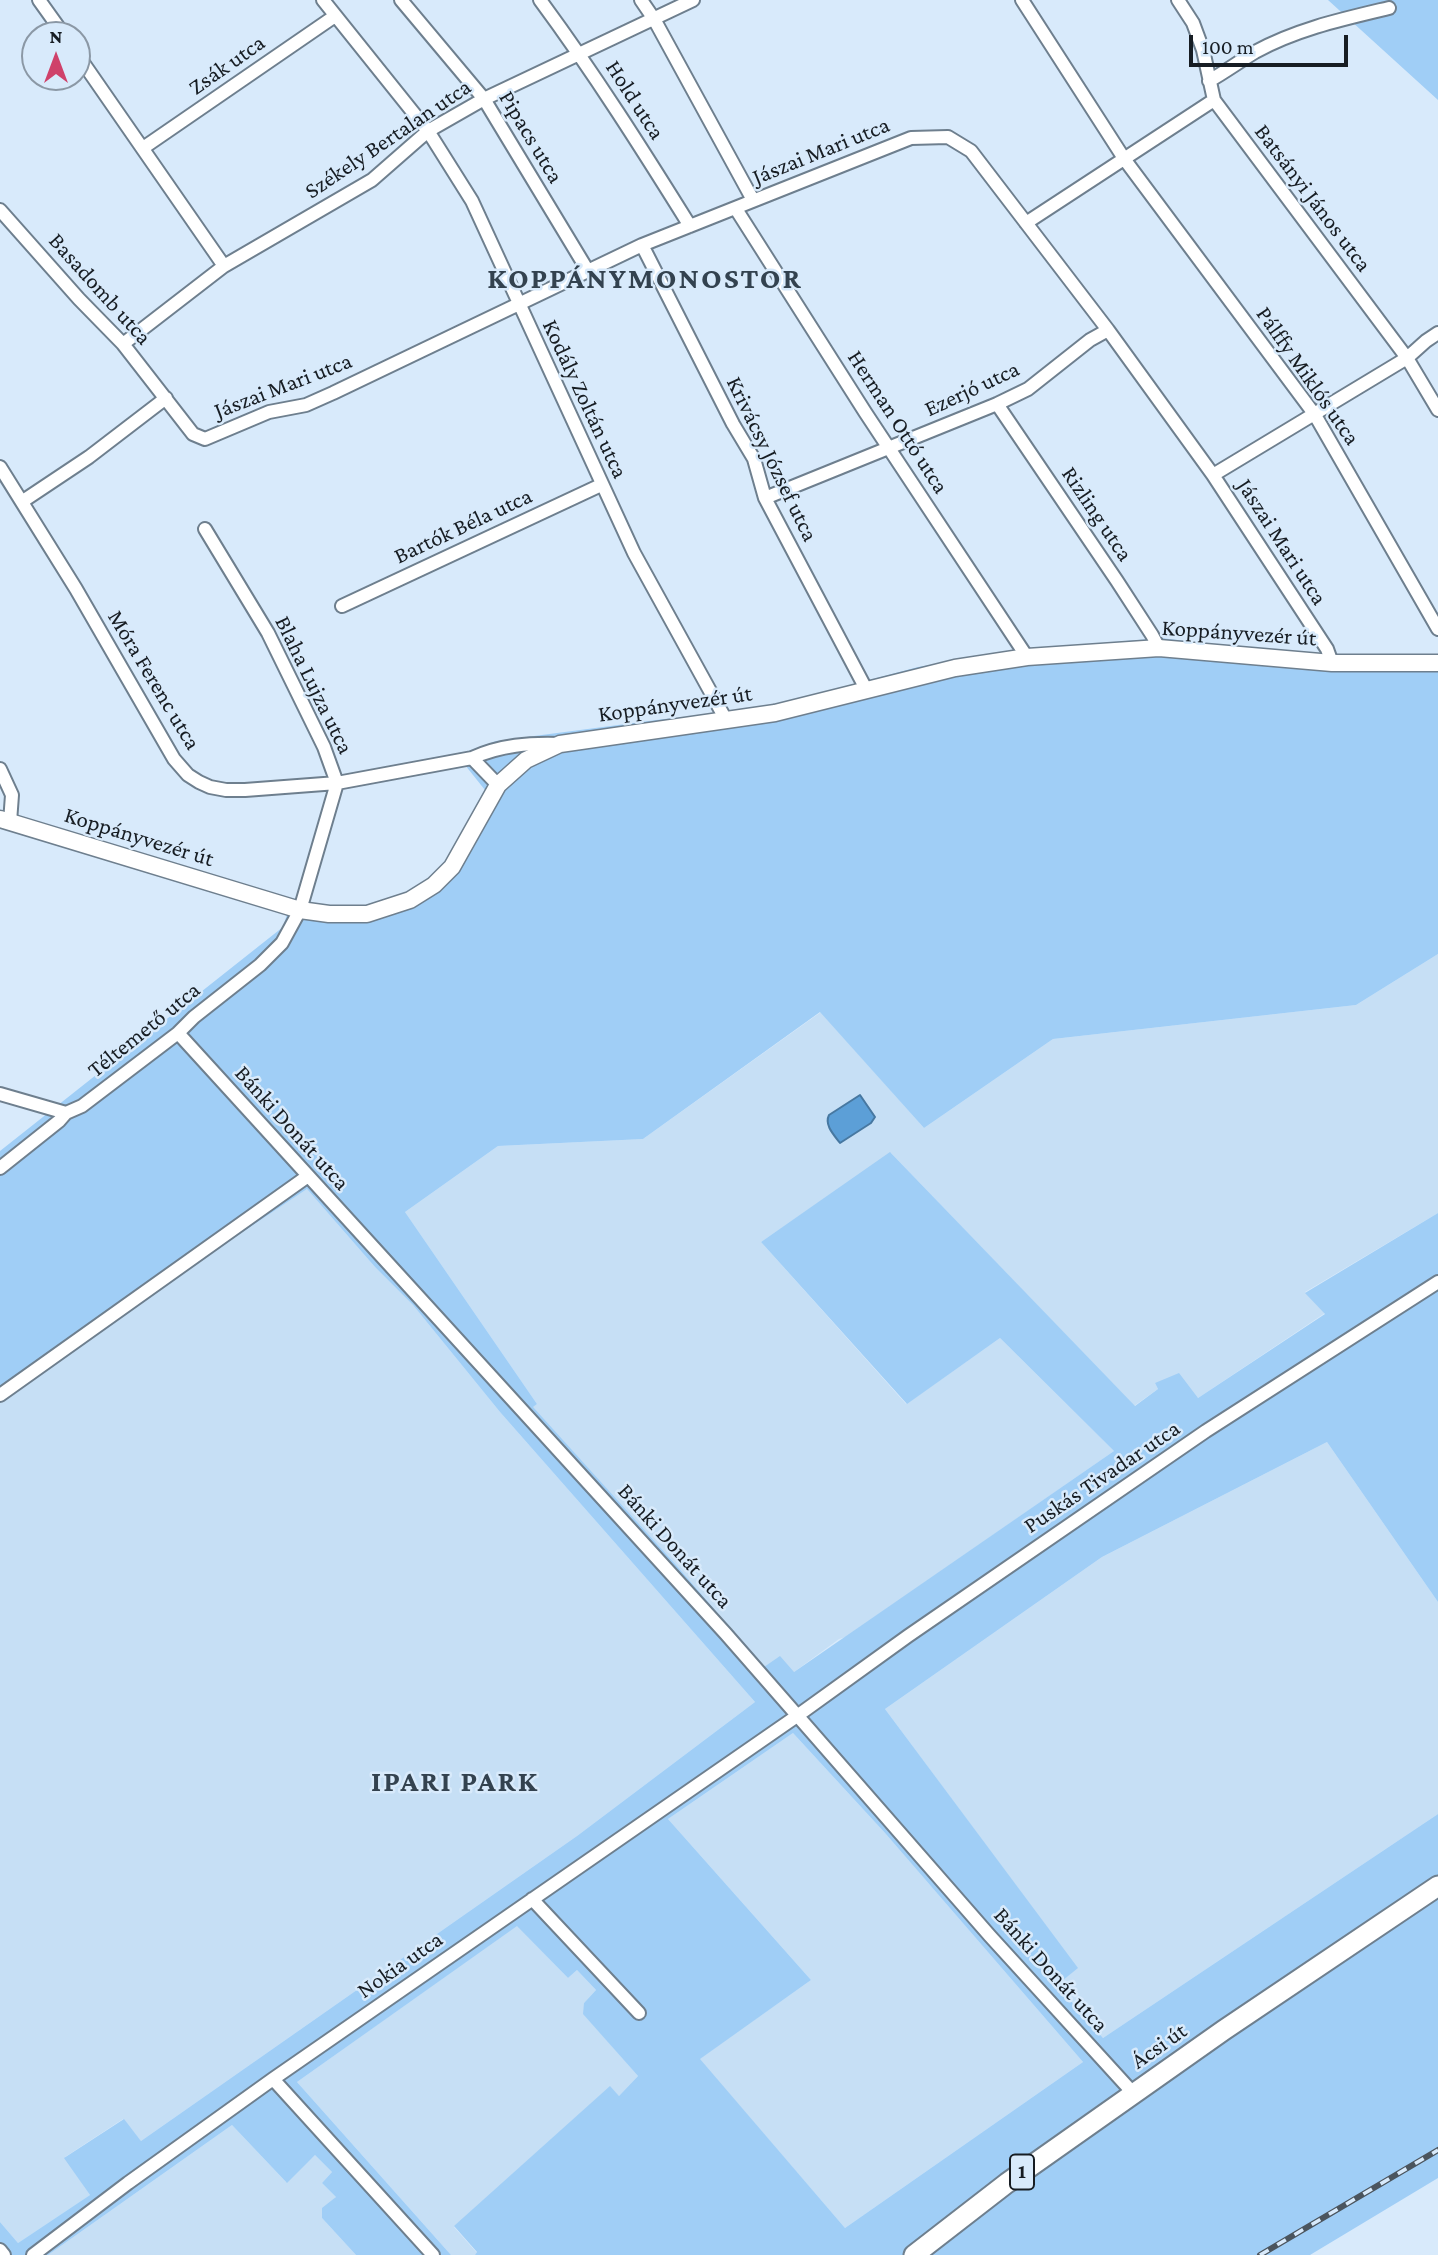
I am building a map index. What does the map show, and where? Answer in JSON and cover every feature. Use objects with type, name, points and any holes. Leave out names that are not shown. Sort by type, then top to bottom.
[{"type":"main road","name":"Ácsi út","points":[[914,2255],[1007,2183],[1224,2029],[1438,1886]]},
{"type":"street","points":[[39,0],[54,21]]},
{"type":"street","name":"Kodály Zoltán utca","points":[[323,0],[428,131],[472,201],[634,553],[726,720]]},
{"type":"street","name":"Pipacs utca","points":[[401,0],[484,99],[588,271]]},
{"type":"street","name":"Hold utca","points":[[540,0],[580,54],[690,226]]},
{"type":"street","points":[[641,0],[753,200]]},
{"type":"street","name":"Székely Bertalan utca","points":[[123,344],[224,266],[372,180],[428,131],[484,99],[693,0]]},
{"type":"street","name":"Pálffy Miklós utca","points":[[1022,0],[1125,160],[1315,415],[1438,629]]},
{"type":"street","name":"Batsányi János utca","points":[[1178,0],[1193,23],[1203,50],[1214,100],[1407,358],[1438,410]]},
{"type":"street","points":[[1209,81],[1256,52],[1300,33],[1337,20],[1389,8]]},
{"type":"street","name":"Zsák utca","points":[[144,148],[335,16]]},
{"type":"street","points":[[91,74],[224,266]]},
{"type":"street","points":[[1026,223],[1214,100]]},
{"type":"street","name":"Jászai Mari utca","points":[[166,398],[193,434],[205,439],[211,437],[269,412],[306,405],[642,246],[753,200],[911,138],[948,137],[971,151],[1108,330],[1213,475],[1327,649],[1332,663]]},
{"type":"street","name":"Herman Ottó utca","points":[[736,209],[798,309],[1027,657]]},
{"type":"street","name":"Basadomb utca","points":[[0,210],[123,344],[166,398]]},
{"type":"street","name":"Krivácsy József utca","points":[[642,246],[733,424],[754,459],[765,498],[866,689]]},
{"type":"street","name":"Ezerjó utca","points":[[765,498],[997,404],[1028,388],[1090,340],[1108,330]]},
{"type":"street","points":[[1213,475],[1407,358],[1438,333]]},
{"type":"street","points":[[23,502],[89,457],[166,398]]},
{"type":"street","name":"Rizling utca","points":[[997,404],[1152,635],[1158,649]]},
{"type":"street","name":"Móra Ferenc utca","points":[[0,467],[174,759],[188,775],[210,787],[226,790],[337,783],[472,758],[486,752],[528,743],[560,744]]},
{"type":"street","name":"Bartók Béla utca","points":[[342,606],[601,485]]},
{"type":"street","name":"Blaha Lujza utca","points":[[205,529],[268,633],[324,747],[337,783],[300,910]]},
{"type":"street","name":"Koppányvezér út","points":[[5,820],[300,910],[329,914],[367,914],[410,900],[434,885],[452,867],[498,785],[526,760],[560,744],[775,713],[955,668],[1027,657],[1158,649],[1332,663],[1438,663]]},
{"type":"street","points":[[472,758],[498,785]]},
{"type":"street","points":[[0,769],[12,795],[5,820]]},
{"type":"street","name":"Téltemető utca","points":[[0,1168],[66,1113],[82,1106],[178,1033],[273,953],[282,943],[300,910]]},
{"type":"street","name":"Bánki Donát utca","points":[[178,1033],[735,1643],[990,1936],[1134,2094]]},
{"type":"street","points":[[0,1094],[66,1113]]},
{"type":"street","points":[[0,1395],[308,1176]]},
{"type":"street","name":"Puskás Tivadar utca","points":[[797,1716],[908,1636],[1206,1431],[1438,1282]]},
{"type":"street","name":"Nokia utca","points":[[33,2255],[273,2079],[797,1716]]},
{"type":"street","points":[[532,1899],[639,2013]]},
{"type":"street","points":[[273,2079],[433,2255]]},
{"type":"street","points":[[0,2250],[4,2255]]},
{"type":"shaded area","points":[[1328,0],[1438,0],[1438,100]]},
{"type":"shaded area","points":[[1161,638],[1318,657],[1438,656],[1438,954],[1356,1005],[1053,1039],[924,1128],[820,1012],[643,1139],[498,1146],[405,1212],[537,1404],[533,1407],[764,1667],[780,1656],[794,1672],[1114,1451],[1000,1338],[907,1404],[761,1242],[890,1152],[1135,1406],[1158,1389],[1155,1383],[1179,1373],[1198,1398],[1325,1314],[1305,1293],[1438,1213],[1438,1602],[1327,1442],[1102,1557],[885,1709],[1078,1968],[1057,1985],[1103,2038],[1438,1814],[1438,2178],[1310,2255],[475,2255],[477,2252],[454,2226],[610,2086],[619,2096],[638,2076],[583,2014],[584,2003],[596,1990],[577,1970],[568,1978],[517,1926],[297,2082],[451,2255],[356,2255],[322,2218],[322,2208],[336,2197],[322,2183],[332,2172],[315,2155],[287,2183],[232,2125],[48,2255],[0,2255],[0,2222],[18,2243],[90,2195],[64,2158],[124,2119],[141,2141],[577,1836],[755,1702],[500,1412],[413,1305],[375,1267],[307,1189],[0,1400],[0,1151],[283,927],[292,898],[334,910],[364,909],[394,901],[434,877],[456,850],[485,790],[457,755],[496,741],[664,719],[746,713],[918,667],[1009,651]],"holes":[[[793,1733],[885,1833],[1083,2062],[845,2228],[700,2059],[811,1980],[668,1819]]]},
{"type":"shaded area","points":[[1438,954],[1438,1213],[1305,1292],[1325,1313],[1198,1398],[1155,1383],[1158,1389],[1134,1406],[891,1153],[761,1242],[906,1404],[1000,1338],[1114,1451],[794,1672],[764,1668],[677,1566],[532,1407],[537,1404],[405,1212],[498,1146],[643,1139],[821,1012],[924,1128],[1053,1039],[1356,1005]]},
{"type":"shaded area","points":[[860,1095],[875,1117],[871,1123],[840,1143],[829,1126],[829,1115]]},
{"type":"shaded area","points":[[307,1189],[375,1267],[413,1305],[500,1412],[755,1702],[577,1836],[141,2141],[123,2119],[65,2157],[90,2195],[18,2243],[0,2222],[0,1400]]},
{"type":"shaded area","points":[[1327,1442],[1438,1602],[1438,1814],[1103,2038],[1057,1985],[1077,1968],[885,1709],[1102,1557]]},
{"type":"shaded area","points":[[793,1733],[885,1833],[1083,2062],[845,2228],[699,2059],[811,1980],[668,1819]]},
{"type":"shaded area","points":[[517,1925],[568,1978],[577,1970],[596,1990],[584,2003],[584,2014],[638,2076],[619,2096],[610,2087],[454,2227],[477,2253],[451,2255],[297,2082]]},
{"type":"shaded area","points":[[232,2125],[286,2182],[315,2155],[332,2172],[322,2183],[336,2197],[322,2218],[356,2255],[48,2255]]},
{"type":"railway","points":[[1260,2255],[1438,2150]]},
{"type":"district","name":"KOPPÁNYMONOSTOR","points":[[645,279]]},
{"type":"district","name":"IPARI PARK","points":[[455,1782]]}]
